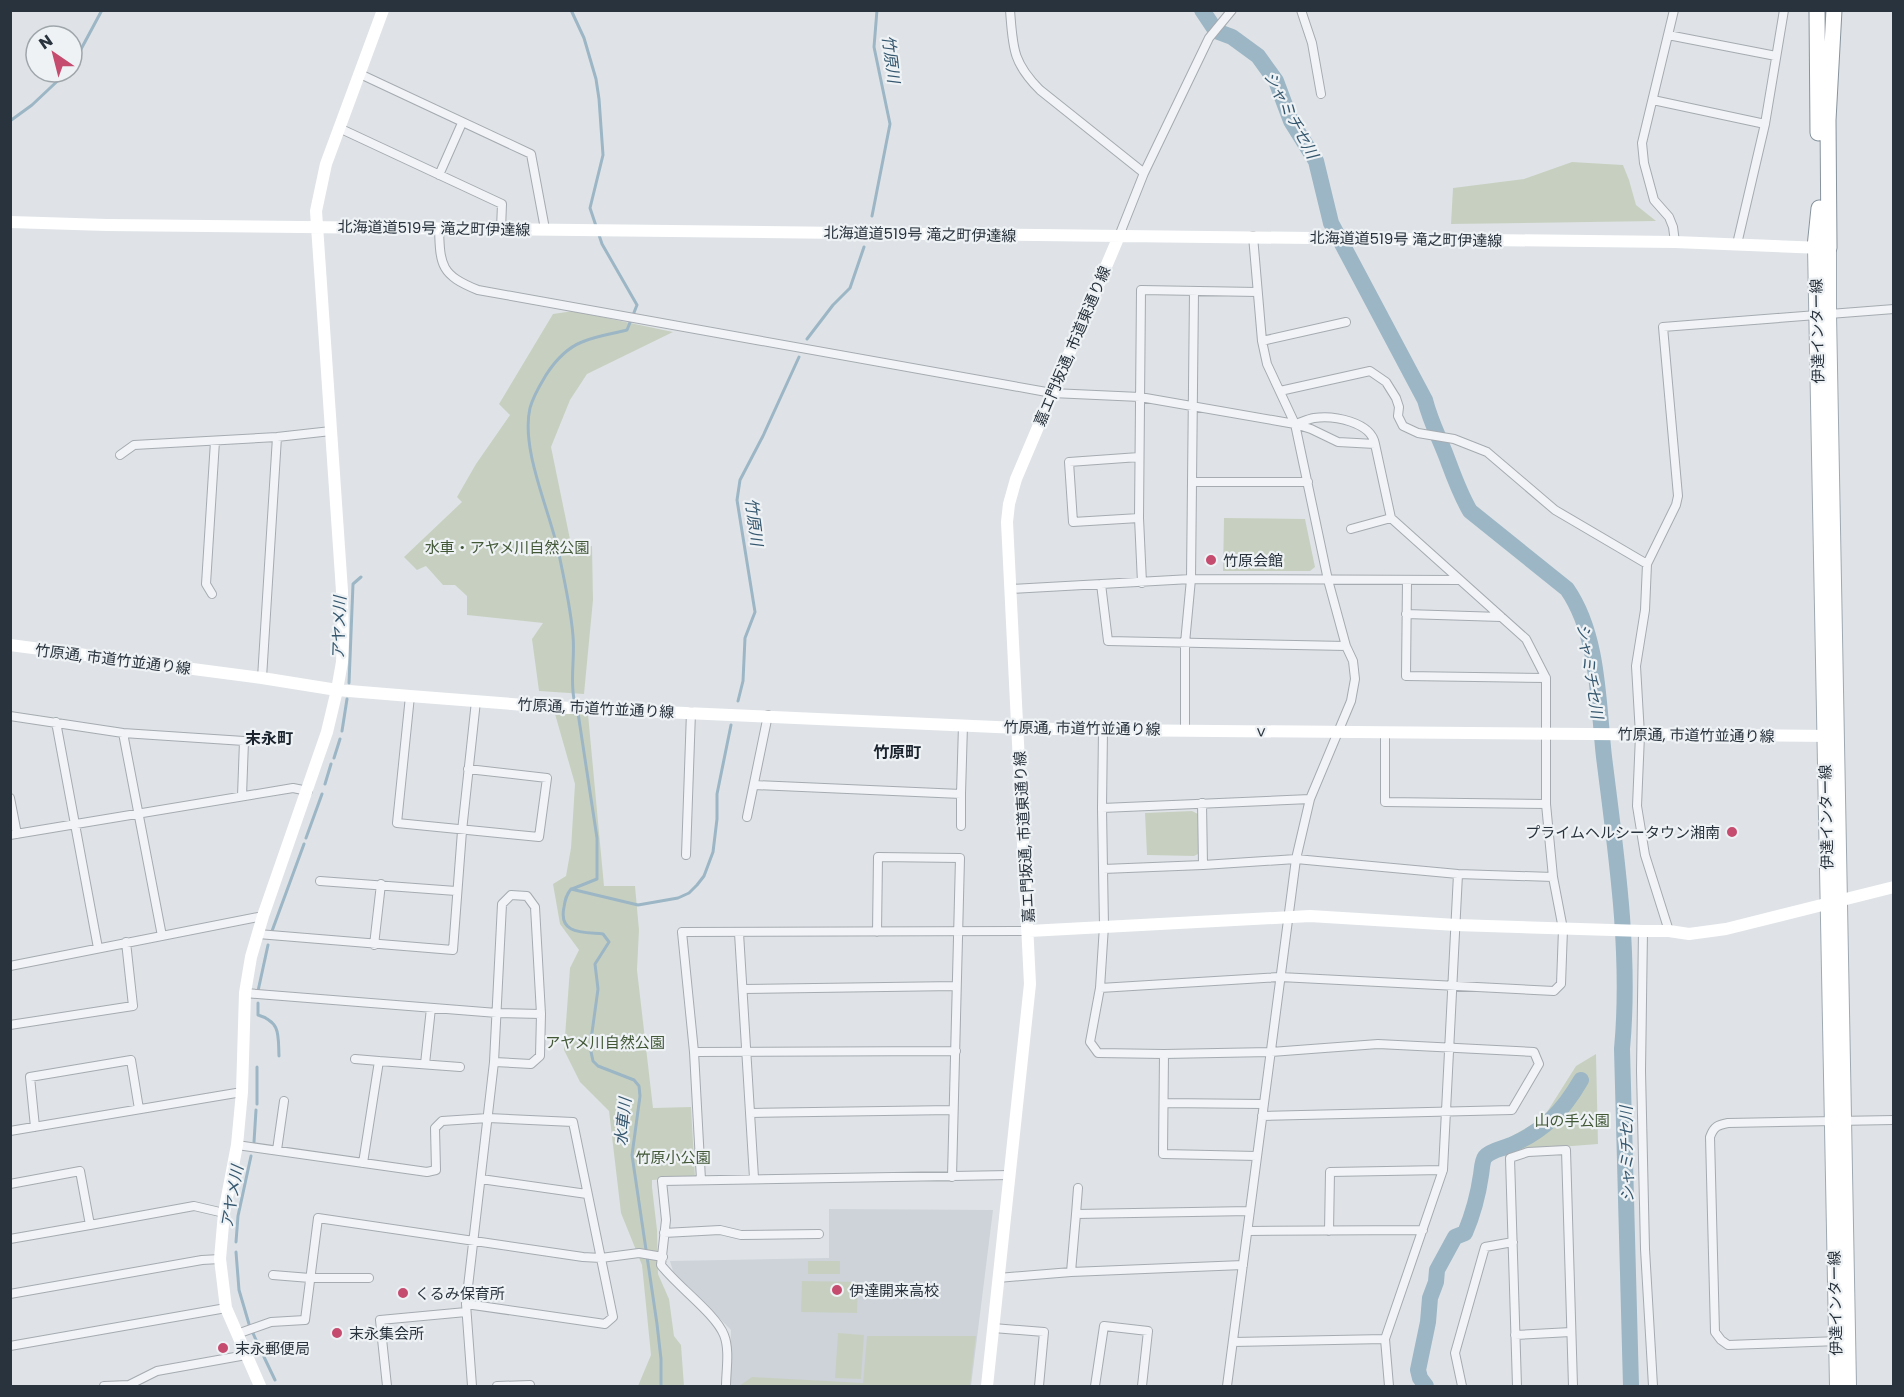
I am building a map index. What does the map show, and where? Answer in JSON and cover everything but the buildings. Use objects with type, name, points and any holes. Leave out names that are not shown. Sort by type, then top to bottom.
[{"type":"highway","points":[[1817,10],[1819,220],[1822,248]]},
{"type":"highway","points":[[1822,248],[1833,10]]},
{"type":"main road","name":"伊達インター線","points":[[1822,248],[1842,1341],[1837,1386]]},
{"type":"main road","name":"伊達インター線","points":[[1842,1341],[1849,1386]]},
{"type":"street","points":[[260,1386],[246,1355],[248,1331],[226,1308],[220,1259],[224,1213],[237,1145],[242,1092],[245,993],[250,957],[262,916],[327,732],[342,662],[342,591],[316,211],[339,128],[383,10]]},
{"type":"street","points":[[1010,10],[1017,63],[1026,76],[1040,90],[1144,173]]},
{"type":"street","points":[[1119,236],[1144,173],[1209,38],[1232,10]]},
{"type":"street","points":[[1301,10],[1312,43],[1321,94]]},
{"type":"street","points":[[1669,242],[1673,227],[1669,217],[1654,200],[1644,163],[1642,143],[1674,10]]},
{"type":"street","points":[[1737,244],[1765,124],[1784,10]]},
{"type":"street","points":[[1668,35],[1776,56]]},
{"type":"street","points":[[360,74],[531,154],[545,229]]},
{"type":"street","points":[[1653,100],[1765,124]]},
{"type":"street","points":[[439,175],[462,123]]},
{"type":"street","points":[[339,128],[502,204],[501,229]]},
{"type":"street","name":"北海道道519号 滝之町伊達線","points":[[10,222],[1253,236],[1325,239],[1669,242],[1822,248]]},
{"type":"street","points":[[439,228],[440,253],[444,266],[459,282],[478,290],[1053,393],[1140,397],[1193,405],[1296,424],[1338,442],[1375,444]]},
{"type":"street","name":"嘉エ門坂通, 市道東通り線","points":[[987,1386],[1030,984],[1010,589],[1009,504],[1016,479],[1119,236]]},
{"type":"street","points":[[1227,1386],[1296,859],[1310,799],[1352,701],[1354,679],[1353,661],[1346,646],[1328,580],[1296,424],[1267,364],[1262,341],[1253,236]]},
{"type":"street","points":[[1142,583],[1139,518],[1141,290],[1257,292]]},
{"type":"street","points":[[1185,730],[1185,643],[1191,579],[1194,291]]},
{"type":"street","points":[[1669,931],[1643,845],[1637,806],[1640,735],[1636,666],[1645,610],[1647,564],[1676,505],[1678,496],[1663,327],[1893,309]]},
{"type":"street","points":[[1262,341],[1346,322]]},
{"type":"street","points":[[1280,392],[1370,371],[1386,382],[1396,398],[1399,407],[1398,416],[1403,426],[1418,433],[1454,439],[1487,452],[1555,510],[1647,564]]},
{"type":"street","points":[[1100,988],[1280,977],[1554,991],[1561,984],[1563,929],[1554,877],[1546,804],[1546,678],[1526,639],[1391,518],[1373,436],[1354,423],[1341,420],[1314,418],[1296,424]]},
{"type":"street","points":[[120,454],[134,445],[278,437],[331,431]]},
{"type":"street","points":[[262,678],[278,437]]},
{"type":"street","points":[[212,594],[206,584],[215,441]]},
{"type":"street","points":[[1139,458],[1069,462],[1073,522],[1139,518]]},
{"type":"street","points":[[1192,482],[1308,482]]},
{"type":"street","points":[[1351,529],[1391,518]]},
{"type":"street","points":[[1010,589],[1191,579],[1460,580]]},
{"type":"street","points":[[1407,581],[1406,676],[1546,678]]},
{"type":"street","points":[[1101,584],[1108,641],[1346,646]]},
{"type":"street","points":[[1406,615],[1502,616]]},
{"type":"street","name":"竹原通, 市道竹並通り線","points":[[10,645],[337,690],[551,707],[1018,728],[1185,730]]},
{"type":"street","points":[[410,696],[397,823],[539,837],[547,777],[468,770]]},
{"type":"street","points":[[258,934],[453,950],[456,891],[476,701]]},
{"type":"street","points":[[686,855],[691,712]]},
{"type":"street","points":[[747,817],[768,715]]},
{"type":"street","points":[[10,716],[123,733],[244,741],[242,796]]},
{"type":"street","points":[[56,722],[98,948]]},
{"type":"street","points":[[961,826],[963,725]]},
{"type":"street","points":[[1102,730],[1104,926],[1100,988],[1090,1042],[1098,1053],[1271,1052],[1378,1044],[1534,1052],[1539,1064],[1512,1110],[1262,1116]]},
{"type":"street","name":"ｖ","points":[[1185,730],[1338,732]]},
{"type":"street","name":"竹原通, 市道竹並通り線","points":[[1338,732],[1831,736]]},
{"type":"street","points":[[1385,732],[1385,802],[1546,804]]},
{"type":"street","points":[[123,733],[162,936]]},
{"type":"street","points":[[754,785],[961,794]]},
{"type":"street","points":[[10,798],[14,835],[293,788],[308,791]]},
{"type":"street","points":[[1102,808],[1310,799]]},
{"type":"street","points":[[1202,803],[1203,865]]},
{"type":"street","points":[[877,932],[878,857],[960,858],[952,1177]]},
{"type":"street","points":[[1103,869],[1296,859],[1458,874],[1554,877]]},
{"type":"street","points":[[1389,1386],[1385,1339],[1443,1170],[1444,1113],[1458,874]]},
{"type":"street","points":[[320,881],[456,891]]},
{"type":"street","points":[[374,945],[381,884]]},
{"type":"street","points":[[701,1179],[694,1052],[682,932],[1029,931],[1310,916],[1456,925],[1669,931],[1689,934],[1726,929],[1893,887]]},
{"type":"street","points":[[472,1386],[466,1308],[494,1062],[502,904],[511,896],[527,896],[535,907],[541,1014],[540,1056],[531,1064],[494,1062]]},
{"type":"street","points":[[10,966],[262,916]]},
{"type":"street","points":[[1640,931],[1645,1249],[1653,1386]]},
{"type":"street","points":[[739,933],[754,1178]]},
{"type":"street","points":[[10,1025],[133,1006],[126,942]]},
{"type":"street","points":[[743,989],[956,986]]},
{"type":"street","points":[[245,993],[497,1013],[541,1014]]},
{"type":"street","points":[[425,1064],[431,1008]]},
{"type":"street","points":[[694,1052],[956,1051]]},
{"type":"street","points":[[1164,1054],[1163,1154],[1257,1156]]},
{"type":"street","points":[[355,1059],[460,1067]]},
{"type":"street","points":[[35,1127],[30,1077],[131,1060],[139,1109]]},
{"type":"street","points":[[363,1163],[379,1061]]},
{"type":"street","points":[[10,1131],[242,1092]]},
{"type":"street","points":[[277,1150],[284,1101]]},
{"type":"street","points":[[1164,1103],[1263,1104]]},
{"type":"street","points":[[750,1113],[953,1110]]},
{"type":"street","points":[[237,1145],[427,1172],[436,1170],[435,1128],[442,1120],[488,1118],[573,1122],[612,1317],[605,1324],[466,1308],[380,1320],[387,1386]]},
{"type":"street","points":[[1842,1341],[1728,1345],[1715,1332],[1710,1137],[1717,1125],[1728,1123],[1893,1120]]},
{"type":"street","points":[[1517,1386],[1510,1158],[1528,1152],[1566,1150],[1573,1386]]},
{"type":"street","points":[[1329,1231],[1330,1172],[1443,1170]]},
{"type":"street","points":[[10,1184],[80,1171],[90,1226]]},
{"type":"street","points":[[726,1386],[725,1336],[718,1325],[671,1279],[661,1265],[666,1220],[662,1181],[1010,1175]]},
{"type":"street","points":[[481,1179],[587,1194]]},
{"type":"street","points":[[1071,1272],[1078,1188]]},
{"type":"street","points":[[10,1239],[194,1206],[224,1213]]},
{"type":"street","points":[[1076,1214],[1250,1211]]},
{"type":"street","points":[[248,1331],[271,1322],[305,1320],[318,1218],[601,1258],[647,1255],[663,1257]]},
{"type":"street","points":[[664,1233],[720,1230],[741,1234],[819,1234]]},
{"type":"street","points":[[1248,1231],[1423,1230]]},
{"type":"street","points":[[1462,1386],[1455,1353],[1485,1247],[1513,1242]]},
{"type":"street","points":[[10,1294],[202,1260],[220,1259]]},
{"type":"street","points":[[998,1278],[1071,1272],[1243,1265]]},
{"type":"street","points":[[273,1275],[310,1278],[369,1278]]},
{"type":"street","points":[[10,1346],[226,1308]]},
{"type":"street","points":[[1095,1386],[1104,1326],[1148,1331],[1142,1386]]},
{"type":"street","points":[[993,1328],[1044,1332],[1039,1386]]},
{"type":"street","points":[[1515,1335],[1571,1332]]},
{"type":"street","points":[[1233,1342],[1385,1339]]},
{"type":"street","points":[[104,1386],[129,1384],[157,1371],[246,1355]]},
{"type":"street","points":[[497,1386],[530,1386]]},
{"type":"shaded area","name":"伊達開来高校","points":[[829,1209],[993,1210],[971,1386],[730,1386],[731,1330],[673,1271],[670,1261],[829,1258]]},
{"type":"green space","points":[[1572,162],[1623,165],[1636,205],[1656,221],[1451,224],[1453,188],[1524,179]]},
{"type":"green space","name":"水車・アヤメ川自然公園","points":[[573,311],[673,332],[587,374],[570,400],[551,447],[572,549],[592,546],[593,600],[584,694],[539,691],[532,639],[543,623],[467,615],[467,596],[455,585],[443,585],[426,566],[417,570],[404,557],[462,502],[457,497],[476,464],[510,415],[499,404],[553,314]]},
{"type":"green space","points":[[1224,518],[1305,519],[1315,567],[1310,571],[1223,571]]},
{"type":"green space","name":"アヤメ川自然公園","points":[[555,714],[588,714],[604,886],[635,886],[639,930],[637,970],[653,1108],[691,1107],[695,1177],[652,1180],[657,1230],[658,1274],[669,1299],[674,1336],[681,1345],[684,1386],[638,1386],[651,1355],[642,1265],[621,1213],[609,1111],[580,1082],[564,1050],[570,968],[579,950],[560,924],[553,884],[566,876],[571,848],[575,784]]},
{"type":"green space","points":[[1192,811],[1198,814],[1200,853],[1194,856],[1147,855],[1145,813]]},
{"type":"green space","name":"山の手公園","points":[[1596,1054],[1598,1144],[1521,1150],[1514,1135],[1538,1121],[1547,1112],[1576,1066]]},
{"type":"green space","points":[[808,1261],[840,1261],[840,1274],[808,1274]]},
{"type":"green space","points":[[802,1281],[858,1282],[857,1313],[801,1312]]},
{"type":"green space","points":[[838,1333],[864,1335],[861,1379],[835,1378]]},
{"type":"green space","points":[[867,1336],[976,1336],[970,1386],[739,1386],[752,1377],[863,1383]]},
{"type":"waterway","points":[[84,44],[102,10]]},
{"type":"waterway","points":[[571,10],[584,38],[596,79],[599,99],[603,155],[590,208],[596,226]]},
{"type":"waterway","name":"竹原川","points":[[872,216],[890,124],[874,47],[877,10]]},
{"type":"waterway","name":"シャミチセ川","points":[[1202,10],[1216,31],[1232,37],[1258,56],[1276,81],[1291,121],[1316,161],[1331,223],[1425,400],[1457,485],[1470,511],[1567,589],[1578,607],[1585,627],[1598,692],[1621,903],[1625,976],[1622,1049],[1631,1386]]},
{"type":"waterway","points":[[10,121],[32,105],[54,84]]},
{"type":"waterway","points":[[574,699],[573,644],[569,607],[556,542],[533,463],[528,425],[530,408],[535,395],[557,360],[566,351],[582,342],[627,330],[637,305],[602,244],[598,232]]},
{"type":"waterway","name":"竹原川","points":[[807,339],[833,305],[850,288],[864,247]]},
{"type":"waterway","name":"竹原川","points":[[738,701],[743,681],[745,638],[755,612],[737,500],[740,480],[799,357]]},
{"type":"waterway","name":"アヤメ川","points":[[349,683],[353,584],[361,577]]},
{"type":"waterway","name":"アヤメ川","points":[[342,731],[347,699]]},
{"type":"waterway","points":[[572,889],[597,879],[597,838],[578,713]]},
{"type":"waterway","name":"竹原川","points":[[571,889],[638,905],[678,898],[689,893],[697,885],[704,876],[713,852],[717,794],[731,725]]},
{"type":"waterway","name":"アヤメ川","points":[[334,758],[340,739]]},
{"type":"waterway","name":"アヤメ川","points":[[325,784],[331,764]]},
{"type":"waterway","name":"アヤメ川","points":[[306,838],[322,794]]},
{"type":"waterway","name":"アヤメ川","points":[[272,931],[304,844]]},
{"type":"waterway","name":"水車川","points":[[571,889],[565,902],[563,916],[565,923],[574,930],[603,934],[609,942],[595,964],[598,989],[590,1047],[593,1061],[598,1066],[634,1080],[639,1086],[640,1096],[632,1155],[657,1324],[661,1386]]},
{"type":"waterway","name":"アヤメ川","points":[[258,991],[268,945]]},
{"type":"waterway","name":"アヤメ川","points":[[258,1003],[258,1015],[271,1021],[277,1030],[279,1056]]},
{"type":"waterway","name":"アヤメ川","points":[[257,1067],[257,1104]]},
{"type":"waterway","points":[[1426,1386],[1418,1370],[1437,1270],[1455,1237],[1465,1233],[1477,1198],[1484,1159],[1490,1153],[1523,1139],[1552,1119],[1581,1080]]},
{"type":"waterway","name":"アヤメ川","points":[[254,1142],[256,1110]]},
{"type":"waterway","name":"アヤメ川","points":[[236,1242],[238,1216],[251,1156]]},
{"type":"waterway","name":"アヤメ川","points":[[236,1252],[239,1290],[249,1324],[260,1349]]},
{"type":"waterway","name":"アヤメ川","points":[[264,1357],[275,1380]]},
{"type":"place","name":"竹原会館","points":[[1211,560]]},
{"type":"place","name":"プライムヘルシータウン湘南","points":[[1732,832]]},
{"type":"place","name":"伊達開来高校","points":[[837,1290]]},
{"type":"place","name":"くるみ保育所","points":[[403,1293]]},
{"type":"place","name":"末永集会所","points":[[337,1333]]},
{"type":"place","name":"末永郵便局","points":[[223,1348]]},
{"type":"district","name":"末永町","points":[[269,738]]},
{"type":"district","name":"竹原町","points":[[897,752]]},
{"type":"park label","name":"竹原小公園","points":[[673,1157]]}]
